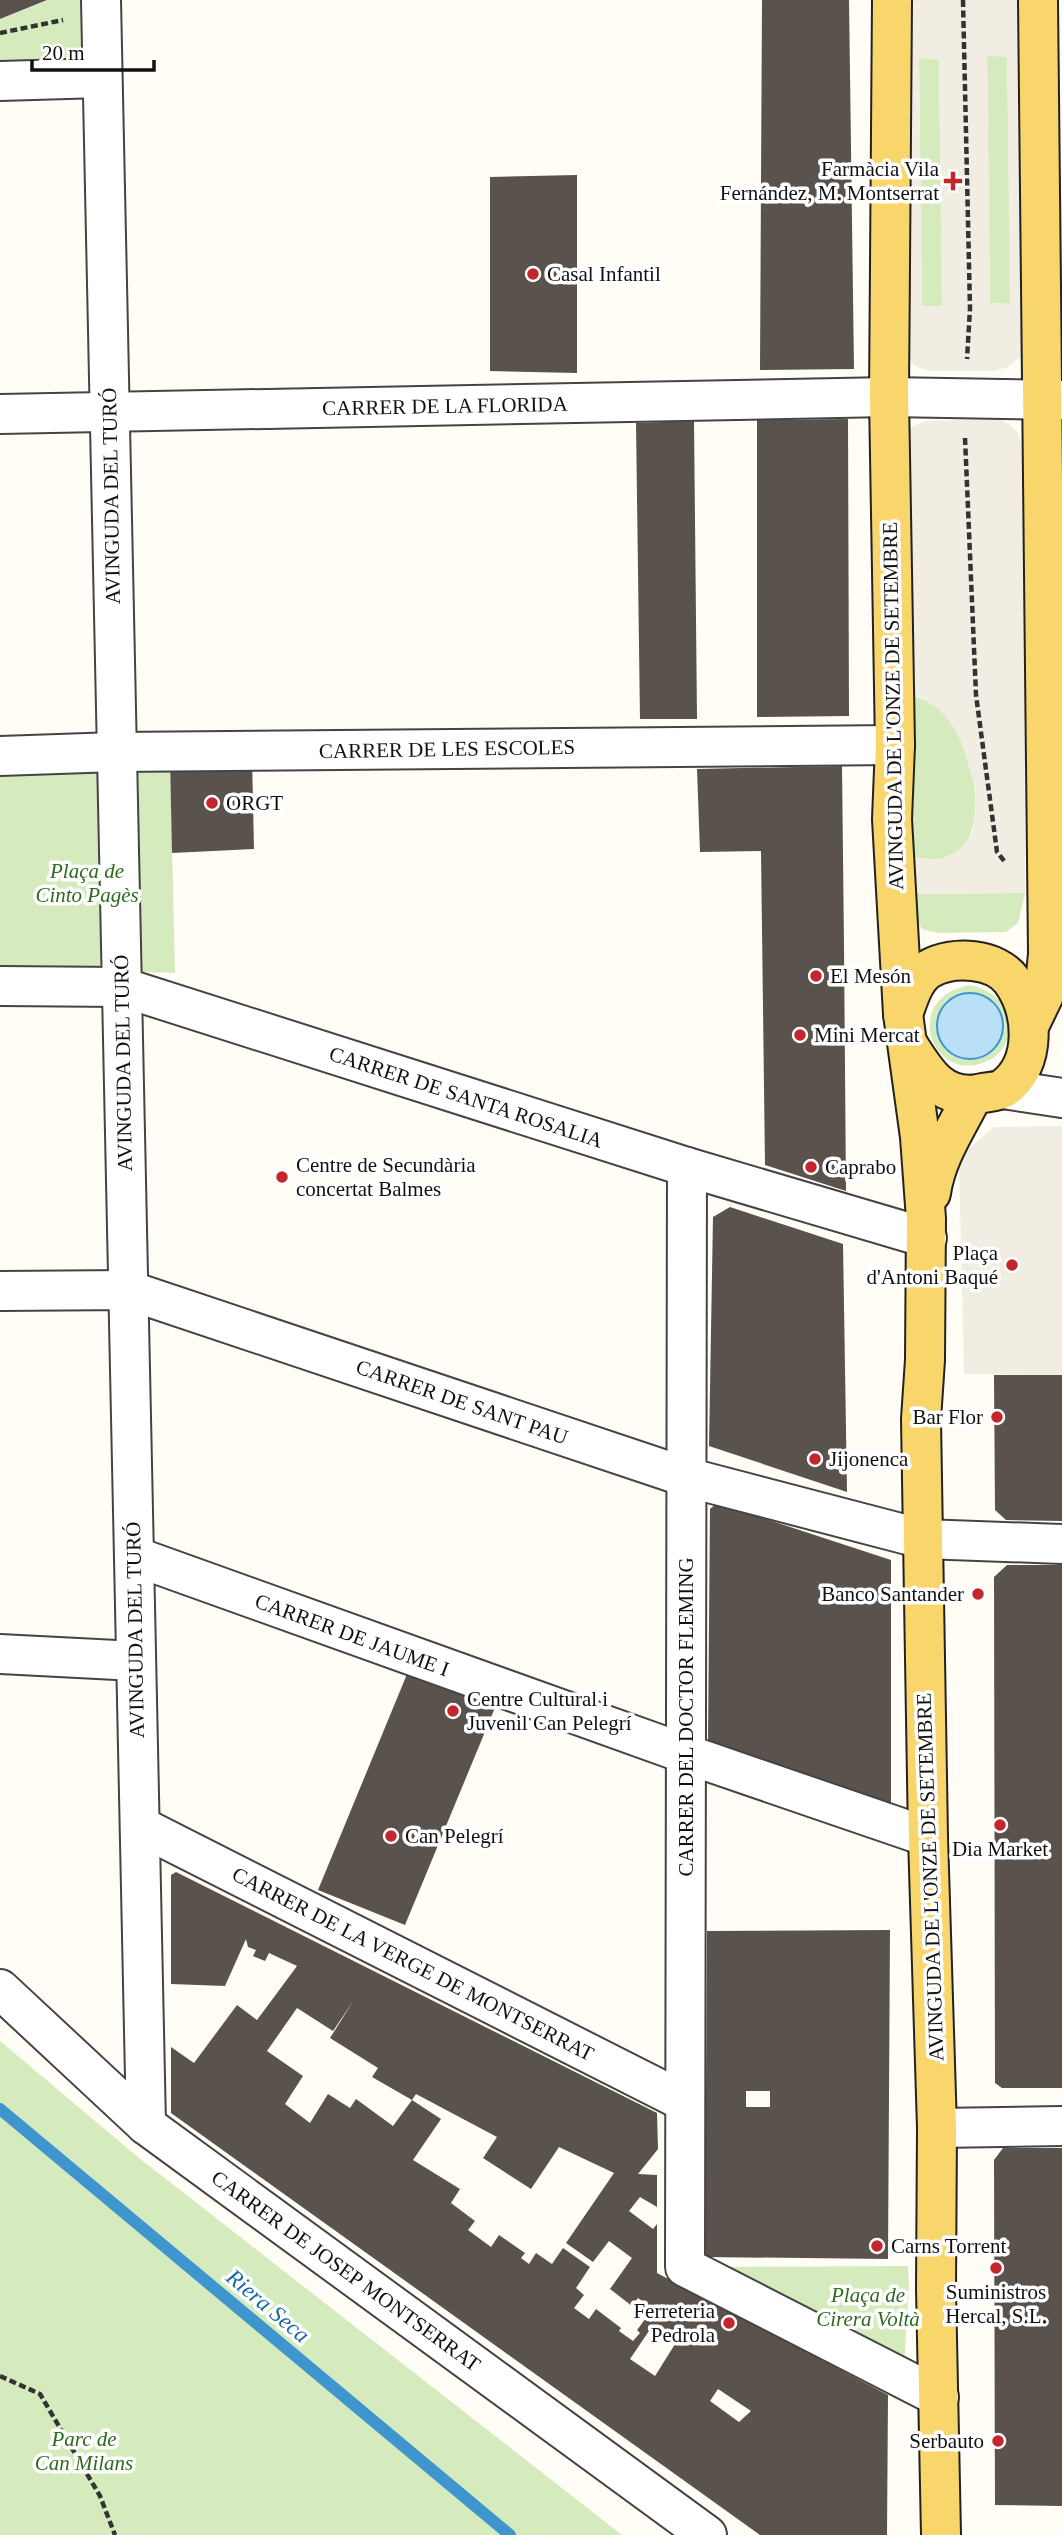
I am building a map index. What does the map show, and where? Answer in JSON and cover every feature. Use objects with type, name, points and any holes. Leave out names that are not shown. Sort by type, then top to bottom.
[{"type":"main road","name":"AVINGUDA DE L'ONZE DE SETEMBRE","points":[[892,0],[889,397],[894,745],[892,819],[905,1029],[920,1137],[927,1229],[925,1360],[921,1419],[928,1837],[937,2128],[936,2288],[941,2535]]},
{"type":"main road","points":[[1029,1026],[1044,995],[1048,954],[1052,400],[1038,0]]},
{"type":"main road","points":[[955,960],[986,963],[1011,979],[1022,999],[1029,1026],[1029,1046],[1021,1068],[988,1092],[951,1093],[937,1085],[924,1070],[905,1029],[915,984],[929,969],[955,960]]},
{"type":"main road","name":"AVINGUDA DE L'ONZE DE SETEMBRE","points":[[927,1229],[933,1177],[944,1149],[988,1092]]},
{"type":"street","name":"AVINGUDA DEL TURÓ","points":[[101,6],[146,2125]]},
{"type":"street","points":[[0,81],[102,78]]},
{"type":"street","points":[[889,397],[1052,400]]},
{"type":"street","name":"CARRER DE LA FLORIDA","points":[[0,414],[889,397]]},
{"type":"street","name":"CARRER DE LES ESCOLES","points":[[0,756],[116,752],[894,745]]},
{"type":"street","name":"CARRER DE SANTA ROSALIA","points":[[0,986],[122,987],[687,1167],[927,1229]]},
{"type":"street","points":[[988,1092],[1062,1098]]},
{"type":"street","name":"CARRER DEL DOCTOR FLEMING","points":[[687,1167],[685,2267],[939,2397]]},
{"type":"street","name":"CARRER DE SANT PAU","points":[[0,1291],[128,1290],[686,1477],[923,1539],[1062,1544]]},
{"type":"street","name":"CARRER DE JAUME I","points":[[134,1556],[686,1755],[928,1837]]},
{"type":"street","points":[[0,1654],[136,1661]]},
{"type":"street","name":"CARRER DE LA VERGE DE MONTSERRAT","points":[[140,1826],[685,2102]]},
{"type":"street","name":"CARRER DE JOSEP MONTSERRAT","points":[[0,1989],[146,2125],[707,2535]]},
{"type":"street","points":[[937,2128],[1062,2126]]},
{"type":"path","points":[[963,0],[970,309],[965,397],[965,474],[976,695],[997,852],[1017,876],[1047,874]]},
{"type":"path","points":[[0,33],[101,6]]},
{"type":"path","points":[[0,2376],[40,2394],[100,2496],[115,2535]]},
{"type":"green space","points":[[48,0],[86,0],[84,65],[0,64],[0,19]]},
{"type":"green space","points":[[987,56],[1007,56],[1011,304],[990,303]]},
{"type":"green space","points":[[919,58],[939,59],[942,307],[922,306]]},
{"type":"green space","points":[[906,694],[931,704],[947,717],[960,738],[973,777],[974,820],[969,838],[958,851],[940,859],[907,856]]},
{"type":"green space","name":"Plaça de Cinto Pagès","points":[[170,758],[175,973],[0,967],[0,762]]},
{"type":"green space","points":[[1025,893],[1018,923],[1006,932],[938,933],[922,929],[906,894]]},
{"type":"green space","points":[[970,985],[991,993],[1005,1008],[1009,1016],[1008,1037],[1003,1048],[994,1057],[982,1063],[964,1065],[949,1060],[938,1050],[931,1036],[930,1020],[936,1005],[949,993]],"holes":[[[981,995],[989,1001],[1000,1023],[1000,1032],[993,1047],[986,1054],[946,1049],[938,1028],[942,1008]]]},
{"type":"green space","name":"Parc de Can Milans","points":[[0,2041],[139,2158],[622,2535],[0,2535]]},
{"type":"green space","name":"Plaça de Cirera Voltà","points":[[908,2266],[904,2368],[685,2267]]},
{"type":"shaded area","points":[[907,0],[1018,0],[1027,13],[1027,339],[1021,356],[1008,367],[994,371],[929,371],[915,366],[904,353]],"holes":[[[987,56],[1007,57],[1010,304],[990,303]],[[919,58],[939,60],[942,306],[922,306]]]},
{"type":"shaded area","points":[[1002,419],[1017,431],[1024,450],[1025,893],[906,894],[907,856],[939,860],[961,849],[973,831],[976,791],[962,744],[952,724],[941,711],[921,697],[906,694],[908,429],[924,421]]},
{"type":"shaded area","name":"Plaça d'Antoni Baqué","points":[[1062,1126],[1062,1375],[964,1374],[959,1157],[994,1127]]},
{"type":"water","points":[[970,993],[993,1003],[1003,1026],[993,1049],[970,1059],[947,1049],[937,1026],[947,1003]]},
{"type":"building","points":[[0,0],[47,0],[0,19]]},
{"type":"building","points":[[762,0],[849,0],[854,369],[760,370]]},
{"type":"building","name":"Casal Infantil","points":[[577,175],[577,373],[490,371],[490,177]]},
{"type":"building","points":[[848,419],[849,716],[757,717],[757,420]]},
{"type":"building","points":[[694,421],[697,719],[640,719],[636,423]]},
{"type":"building","name":"ORGT","points":[[252,756],[254,849],[172,853],[170,758]]},
{"type":"building","points":[[842,766],[846,1191],[765,1165],[761,851],[700,852],[697,769]]},
{"type":"building","points":[[730,1207],[843,1244],[847,1492],[709,1446],[713,1217]]},
{"type":"building","points":[[994,1375],[1062,1375],[1062,1521],[1006,1520],[995,1510]]},
{"type":"building","points":[[717,1503],[891,1560],[891,1806],[708,1743],[710,1509]]},
{"type":"building","points":[[1007,1565],[1062,1565],[1062,2088],[1002,2088],[995,2083],[994,1577]]},
{"type":"building","name":"Can Pelegrí","points":[[412,1662],[499,1698],[405,1925],[318,1890]]},
{"type":"building","points":[[176,1872],[657,2113],[658,2149],[638,2174],[657,2175],[657,2207],[640,2197],[629,2211],[653,2229],[657,2224],[657,2273],[888,2395],[887,2535],[760,2535],[171,2113],[171,2047],[194,2063],[237,2005],[257,2020],[297,1966],[269,1953],[265,1961],[253,1956],[256,1950],[248,1947],[246,1939],[225,1986],[171,1984],[171,1875]],"holes":[[[354,2000],[330,2038],[378,2068],[372,2077],[412,2100],[393,2126],[356,2099],[350,2108],[328,2094],[310,2123],[285,2104],[303,2076],[267,2051],[297,2008],[333,2031]],[[416,2094],[497,2137],[483,2158],[531,2189],[559,2147],[614,2173],[566,2243],[593,2262],[609,2241],[632,2258],[610,2289],[632,2306],[638,2298],[658,2313],[651,2322],[646,2318],[637,2330],[640,2333],[633,2341],[596,2309],[589,2319],[574,2308],[584,2295],[576,2288],[590,2267],[563,2248],[552,2264],[536,2253],[529,2264],[521,2258],[525,2253],[499,2235],[491,2247],[468,2230],[475,2221],[451,2203],[460,2189],[413,2160],[441,2119],[412,2100]],[[653,2325],[677,2341],[655,2376],[630,2359]],[[718,2389],[751,2411],[739,2422],[710,2401]]]},
{"type":"building","points":[[890,1930],[888,2259],[705,2257],[707,1931]],"holes":[[[746,2091],[770,2091],[770,2107],[746,2107]]]},
{"type":"building","points":[[1003,2148],[1062,2148],[1062,2506],[995,2505],[994,2160]]},
{"type":"waterway","name":"Riera Seca","points":[[0,2109],[510,2535]]},
{"type":"place","name":"Farmàcia Vila Fernández, M. Montserrat","points":[[953,181]]},
{"type":"place","name":"Casal Infantil","points":[[533,274]]},
{"type":"place","name":"ORGT","points":[[212,803]]},
{"type":"place","name":"El Mesón","points":[[816,976]]},
{"type":"place","name":"Mini Mercat","points":[[800,1035]]},
{"type":"place","name":"Caprabo","points":[[811,1167]]},
{"type":"place","name":"Centre de Secundària concertat Balmes","points":[[282,1177]]},
{"type":"place","name":"Plaça d'Antoni Baqué","points":[[1012,1265]]},
{"type":"place","name":"Bar Flor","points":[[997,1417]]},
{"type":"place","name":"Jijonenca","points":[[815,1459]]},
{"type":"place","name":"Banco Santander","points":[[978,1594]]},
{"type":"place","name":"Centre Cultural i Juvenil Can Pelegrí","points":[[453,1711]]},
{"type":"place","name":"Dia Market","points":[[1000,1825]]},
{"type":"place","name":"Can Pelegrí","points":[[391,1836]]},
{"type":"place","name":"Carns Torrent","points":[[877,2246]]},
{"type":"place","name":"Suministros Hercal, S.L.","points":[[996,2268]]},
{"type":"place","name":"Ferreteria Pedrola","points":[[729,2323]]},
{"type":"place","name":"Serbauto","points":[[998,2441]]}]
